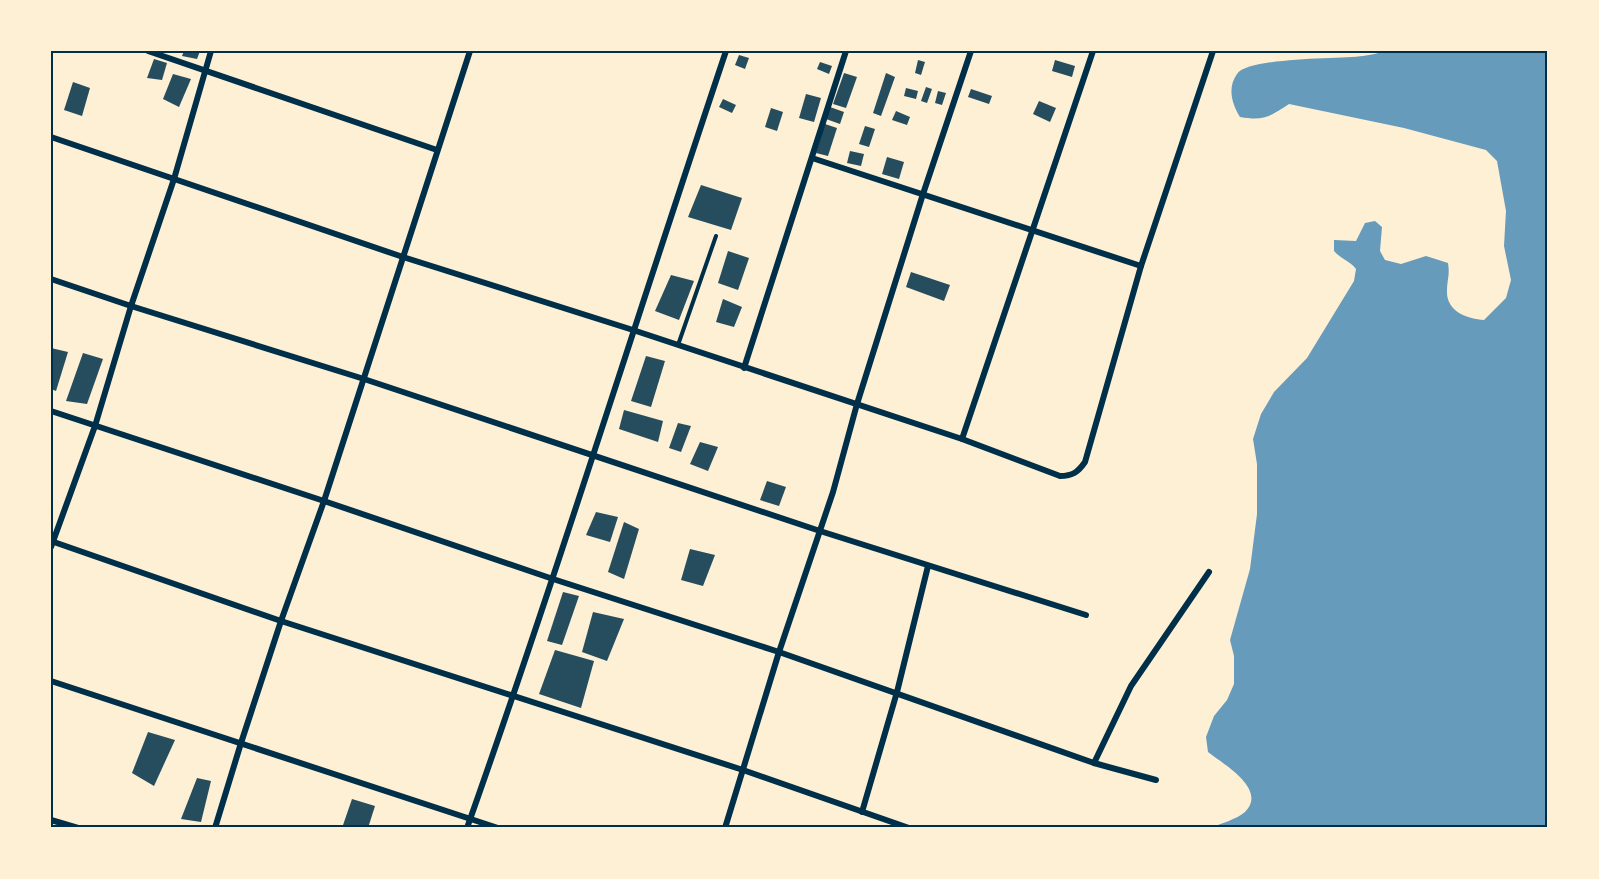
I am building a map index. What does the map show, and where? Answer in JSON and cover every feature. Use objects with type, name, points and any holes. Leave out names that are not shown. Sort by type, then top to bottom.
[{"type":"street","points":[[148,51],[437,150]]},
{"type":"street","points":[[211,51],[174,179],[131,306],[95,426],[52,543],[909,828]]},
{"type":"street","points":[[215,828],[241,742],[324,501],[470,51]]},
{"type":"street","points":[[467,828],[553,579],[591,455],[726,51]]},
{"type":"street","points":[[744,368],[846,51]]},
{"type":"street","points":[[725,828],[779,652],[846,450],[857,404],[923,194],[971,51]]},
{"type":"street","points":[[962,439],[1093,51]]},
{"type":"street","points":[[51,137],[403,257],[962,439],[1060,476],[1070,476],[1078,471],[1085,462],[1141,266],[1210,52]]},
{"type":"street","points":[[812,158],[1141,266]]},
{"type":"street","points":[[51,279],[364,379],[820,531],[1086,615]]},
{"type":"street","points":[[51,411],[779,652],[1094,763],[1156,780]]},
{"type":"street","points":[[862,812],[897,692],[928,566]]},
{"type":"street","points":[[1094,763],[1131,686],[1209,572]]},
{"type":"street","points":[[51,681],[498,828]]},
{"type":"street","points":[[51,820],[78,828]]},
{"type":"lane","points":[[678,345],[716,236]]},
{"type":"water","points":[[1386,51],[1548,51],[1548,828],[1210,828],[1242,815],[1251,803],[1251,795],[1241,778],[1208,752],[1206,737],[1214,716],[1227,700],[1234,684],[1234,656],[1230,640],[1250,569],[1257,514],[1257,464],[1253,439],[1261,414],[1274,392],[1307,358],[1354,281],[1356,269],[1334,251],[1334,240],[1356,241],[1365,223],[1375,221],[1382,227],[1380,251],[1385,260],[1401,264],[1426,256],[1448,263],[1447,291],[1450,304],[1459,313],[1471,318],[1484,320],[1506,298],[1511,280],[1504,246],[1506,211],[1497,161],[1486,150],[1404,128],[1289,104],[1261,118],[1240,117],[1235,107],[1232,85],[1237,74],[1245,68],[1258,64],[1363,56]]},
{"type":"building","points":[[184,51],[200,51],[197,59],[182,56]]},
{"type":"building","points":[[739,55],[749,58],[745,69],[735,65]]},
{"type":"building","points":[[154,59],[167,63],[162,80],[147,78]]},
{"type":"building","points":[[918,60],[925,62],[921,75],[915,73]]},
{"type":"building","points":[[1055,60],[1075,66],[1072,77],[1052,71]]},
{"type":"building","points":[[820,62],[832,66],[829,74],[817,69]]},
{"type":"building","points":[[844,73],[857,77],[846,108],[833,104]]},
{"type":"building","points":[[886,73],[895,77],[881,116],[873,113]]},
{"type":"building","points":[[173,74],[191,79],[179,107],[163,99]]},
{"type":"building","points":[[73,82],[90,88],[82,116],[64,110]]},
{"type":"building","points":[[926,87],[932,89],[927,103],[921,101]]},
{"type":"building","points":[[906,88],[918,91],[916,99],[904,96]]},
{"type":"building","points":[[971,89],[992,96],[989,104],[968,97]]},
{"type":"building","points":[[938,91],[946,93],[942,105],[935,103]]},
{"type":"building","points":[[806,94],[821,98],[814,122],[799,118]]},
{"type":"building","points":[[723,99],[736,105],[732,113],[719,107]]},
{"type":"building","points":[[1039,101],[1056,108],[1050,122],[1033,114]]},
{"type":"building","points":[[830,107],[844,112],[840,124],[826,119]]},
{"type":"building","points":[[771,108],[783,112],[777,131],[765,127]]},
{"type":"building","points":[[896,111],[910,117],[907,125],[892,120]]},
{"type":"building","points":[[825,124],[837,128],[828,156],[816,153]]},
{"type":"building","points":[[865,126],[875,129],[869,147],[859,144]]},
{"type":"building","points":[[850,151],[864,154],[861,166],[847,163]]},
{"type":"building","points":[[887,157],[904,162],[899,179],[882,174]]},
{"type":"building","points":[[701,185],[742,198],[731,230],[688,217]]},
{"type":"building","points":[[728,251],[749,258],[738,290],[718,283]]},
{"type":"building","points":[[911,272],[950,285],[944,301],[906,287]]},
{"type":"building","points":[[671,275],[694,281],[679,320],[655,311]]},
{"type":"building","points":[[723,299],[742,307],[734,327],[716,322]]},
{"type":"building","points":[[51,348],[68,352],[56,391],[51,389]]},
{"type":"building","points":[[83,353],[103,359],[87,404],[66,401]]},
{"type":"building","points":[[646,356],[665,361],[651,407],[631,401]]},
{"type":"building","points":[[624,410],[663,421],[658,442],[619,429]]},
{"type":"building","points":[[678,423],[691,426],[681,452],[669,448]]},
{"type":"building","points":[[700,442],[718,447],[708,471],[690,464]]},
{"type":"building","points":[[767,481],[786,487],[779,506],[760,500]]},
{"type":"building","points":[[596,512],[618,517],[610,542],[586,535]]},
{"type":"building","points":[[624,522],[639,529],[624,579],[608,572]]},
{"type":"building","points":[[690,549],[715,555],[703,586],[681,580]]},
{"type":"building","points":[[563,592],[579,596],[562,645],[547,641]]},
{"type":"building","points":[[593,612],[624,619],[607,661],[582,652]]},
{"type":"building","points":[[555,650],[594,661],[581,708],[539,694]]},
{"type":"building","points":[[148,732],[175,740],[154,786],[132,773]]},
{"type":"building","points":[[197,778],[211,781],[201,822],[181,819]]},
{"type":"building","points":[[352,799],[375,806],[368,828],[342,828]]}]
